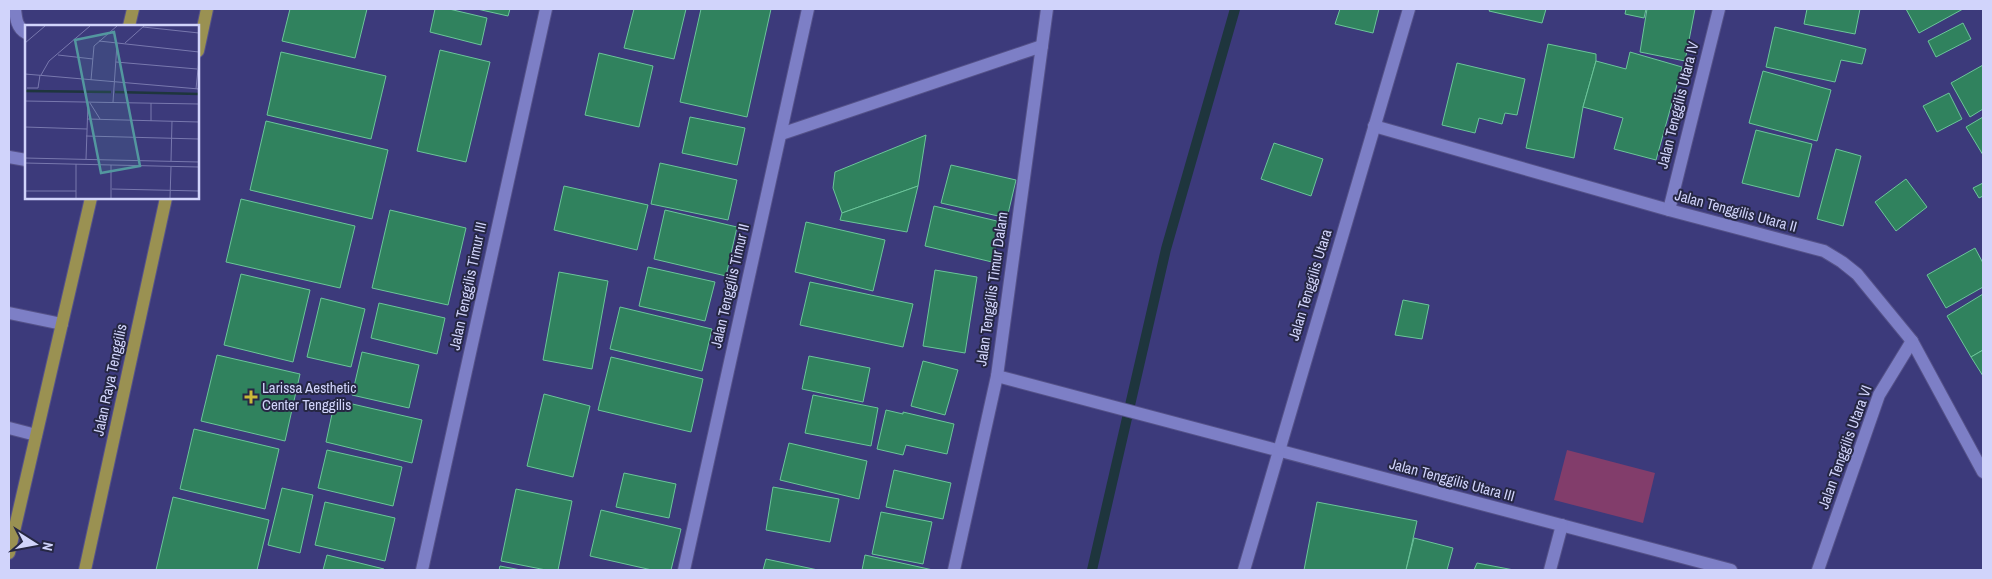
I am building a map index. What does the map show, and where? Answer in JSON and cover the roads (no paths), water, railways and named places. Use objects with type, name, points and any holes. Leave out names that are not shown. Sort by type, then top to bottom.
[{"type":"main road","points":[[129,25],[133,9]]},
{"type":"main road","points":[[199,46],[207,9]]},
{"type":"main road","points":[[9,554],[91,199]]},
{"type":"main road","name":"Jalan Raya Tenggilis","points":[[86,570],[166,199]]},
{"type":"street","points":[[15,9],[20,29],[25,32]]},
{"type":"street","name":"Jalan Tenggilis Timur III","points":[[422,570],[546,9]]},
{"type":"street","name":"Jalan Tenggilis Timur II","points":[[684,570],[808,9]]},
{"type":"street","name":"Jalan Tenggilis Timur Dalam","points":[[954,570],[997,376],[1047,9]]},
{"type":"street","name":"Jalan Tenggilis Utara","points":[[1244,570],[1409,9]]},
{"type":"street","name":"Jalan Tenggilis Utara IV","points":[[1669,210],[1719,9]]},
{"type":"street","points":[[781,134],[1042,46]]},
{"type":"street","name":"Jalan Tenggilis Utara II","points":[[1374,126],[1669,210],[1824,251],[1842,262],[1856,274],[1912,341],[1983,472]]},
{"type":"street","points":[[9,157],[25,160]]},
{"type":"street","points":[[9,313],[62,324]]},
{"type":"street","name":"Jalan Tenggilis Utara VI","points":[[1818,570],[1879,395],[1912,341]]},
{"type":"street","name":"Jalan Tenggilis Utara III","points":[[997,376],[1731,570]]},
{"type":"street","points":[[9,428],[36,435]]},
{"type":"street","points":[[1550,570],[1562,525]]},
{"type":"waterway","points":[[1092,570],[1166,249],[1235,9]]},
{"type":"place","name":"Larissa Aesthetic Center Tenggilis","points":[[251,397]]}]
